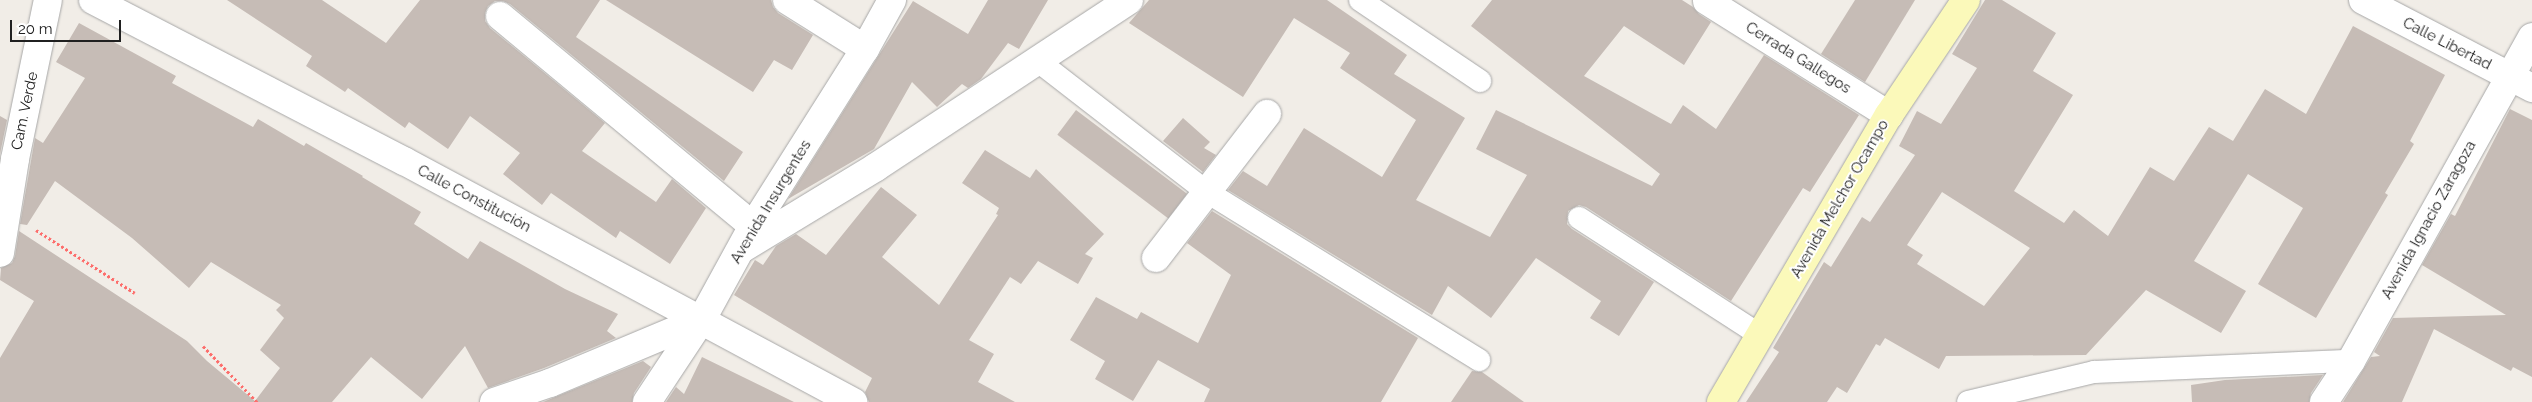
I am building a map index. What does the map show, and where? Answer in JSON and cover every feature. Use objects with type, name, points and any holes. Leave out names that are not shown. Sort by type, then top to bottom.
[{"type":"main road","name":"Avenida Melchor Ocampo","points":[[1721,402],[1889,115],[1966,0]]},
{"type":"street","name":"Cam. Verde","points":[[0,253],[6,211],[48,0]]},
{"type":"street","name":"Calle Constitución","points":[[93,0],[404,161],[853,402]]},
{"type":"street","points":[[787,0],[865,49]]},
{"type":"street","name":"Avenida Insurgentes","points":[[647,402],[702,320],[747,238],[865,49],[892,0]]},
{"type":"street","points":[[500,16],[747,238],[876,167],[1129,0]]},
{"type":"street","name":"Cerrada Gallegos","points":[[1707,1],[1889,115]]},
{"type":"street","name":"Calle Libertad","points":[[2380,4],[2521,82]]},
{"type":"street","name":"Avenida Ignacio Zaragoza","points":[[2324,402],[2521,82],[2532,37]]},
{"type":"street","points":[[1156,258],[1267,114]]},
{"type":"street","points":[[494,402],[550,382],[702,320]]},
{"type":"lane","points":[[1360,0],[1480,81]]},
{"type":"lane","points":[[1038,61],[1207,192],[1479,360]]},
{"type":"lane","points":[[1578,218],[1760,335]]},
{"type":"lane","points":[[1968,402],[2094,372],[2350,361]]},
{"type":"path","points":[[6,211],[135,293]]},
{"type":"path","points":[[203,346],[256,402]]},
{"type":"building","points":[[227,0],[322,0],[386,43],[420,0],[600,0],[576,37],[743,152],[724,181],[510,4],[503,1],[495,1],[488,6],[485,13],[485,21],[490,28],[605,123],[582,151],[656,202],[672,179],[706,208],[670,264],[620,231],[616,238],[551,193],[542,205],[503,174],[520,153],[470,116],[448,149],[409,122],[405,128],[348,88],[345,92],[306,66],[312,56]]},
{"type":"building","points":[[606,0],[771,0],[773,7],[778,13],[813,35],[792,70],[774,60],[753,92]]},
{"type":"building","points":[[988,0],[1048,0],[1019,49],[1008,43],[981,79],[968,88],[962,84],[937,107],[912,82],[874,149],[788,199],[913,1],[968,34]]},
{"type":"building","points":[[1149,0],[1327,0],[1407,55],[1394,74],[1465,118],[1416,200],[1490,237],[1527,175],[1476,149],[1496,110],[1652,186],[1660,174],[1471,26],[1492,0],[1682,0],[1693,7],[1699,14],[1711,22],[1684,65],[1624,26],[1584,76],[1671,124],[1683,105],[1716,129],[1764,55],[1859,115],[1810,192],[1803,188],[1731,301],[1586,207],[1579,205],[1568,211],[1567,224],[1654,282],[1619,336],[1590,318],[1601,301],[1536,258],[1491,318],[1448,286],[1432,315],[1228,190],[1243,171],[1267,186],[1304,128],[1382,177],[1416,120],[1340,68],[1350,53],[1294,18],[1243,97],[1129,23]]},
{"type":"building","points":[[1855,0],[1915,0],[1865,82],[1821,54]]},
{"type":"building","points":[[1985,0],[2002,0],[2056,33],[2033,71],[2073,95],[2014,191],[2064,223],[2074,210],[2108,236],[2150,167],[2174,181],[2209,127],[2233,141],[2265,89],[2306,114],[2353,26],[2445,75],[2410,141],[2414,144],[2385,193],[2388,195],[2316,318],[2258,284],[2303,208],[2248,174],[2194,261],[2246,291],[2221,333],[2146,290],[2086,355],[1946,356],[1939,369],[1885,338],[1880,346],[1876,344],[1847,393],[1837,387],[1827,402],[1746,402],[1779,352],[1773,348],[1824,262],[1831,267],[1862,217],[1870,222],[1915,155],[1899,146],[1917,111],[1941,124],[1977,68],[1952,54]],"holes":[[[1942,192],[2030,248],[1984,306],[1917,264],[1923,255],[1907,245]]]},
{"type":"building","points":[[79,23],[176,76],[172,83],[253,127],[258,119],[304,146],[306,143],[363,176],[421,212],[414,224],[468,259],[480,241],[565,289],[618,314],[607,331],[616,338],[544,368],[488,388],[465,346],[422,399],[371,357],[332,402],[0,402],[0,358],[34,301],[0,280],[1,268],[12,263],[15,256],[19,231],[187,341],[207,361],[255,401],[280,368],[260,350],[284,318],[276,310],[281,305],[211,262],[189,288],[132,238],[55,181],[27,225],[20,224],[35,138],[43,143],[85,78],[56,62]]},
{"type":"building","points":[[2510,109],[2532,120],[2532,377],[2513,367],[2511,371],[2434,329],[2402,402],[2343,402],[2371,357],[2380,356],[2374,352],[2393,318],[2506,315],[2422,265],[2451,214],[2455,216]]},
{"type":"building","points":[[1076,110],[1187,194],[1168,218],[1057,135]]},
{"type":"building","points":[[0,116],[7,120],[0,154]]},
{"type":"building","points":[[1183,118],[1210,142],[1204,148],[1216,155],[1203,172],[1163,141]]},
{"type":"building","points":[[985,150],[1030,178],[1036,169],[1104,234],[1085,254],[1093,258],[1078,284],[1038,261],[1021,284],[1010,277],[969,340],[994,354],[978,382],[1015,402],[869,402],[865,392],[872,378],[734,295],[755,260],[763,265],[776,246],[796,234],[826,255],[881,187],[917,215],[882,257],[939,305],[998,215],[996,214],[999,208],[962,183]]},
{"type":"building","points":[[1212,211],[1418,338],[1381,402],[1204,402],[1210,389],[1158,360],[1133,401],[1095,379],[1105,361],[1070,340],[1096,297],[1137,319],[1141,312],[1198,343],[1231,275],[1187,243]]},
{"type":"building","points":[[702,357],[794,402],[666,402],[676,387],[684,394]]},
{"type":"building","points":[[643,361],[651,367],[634,393],[632,402],[543,402]]},
{"type":"building","points":[[1472,371],[1482,372],[1524,402],[1451,402]]},
{"type":"building","points":[[2323,375],[2311,393],[2309,402],[2192,402],[2191,385],[2225,380]]}]
